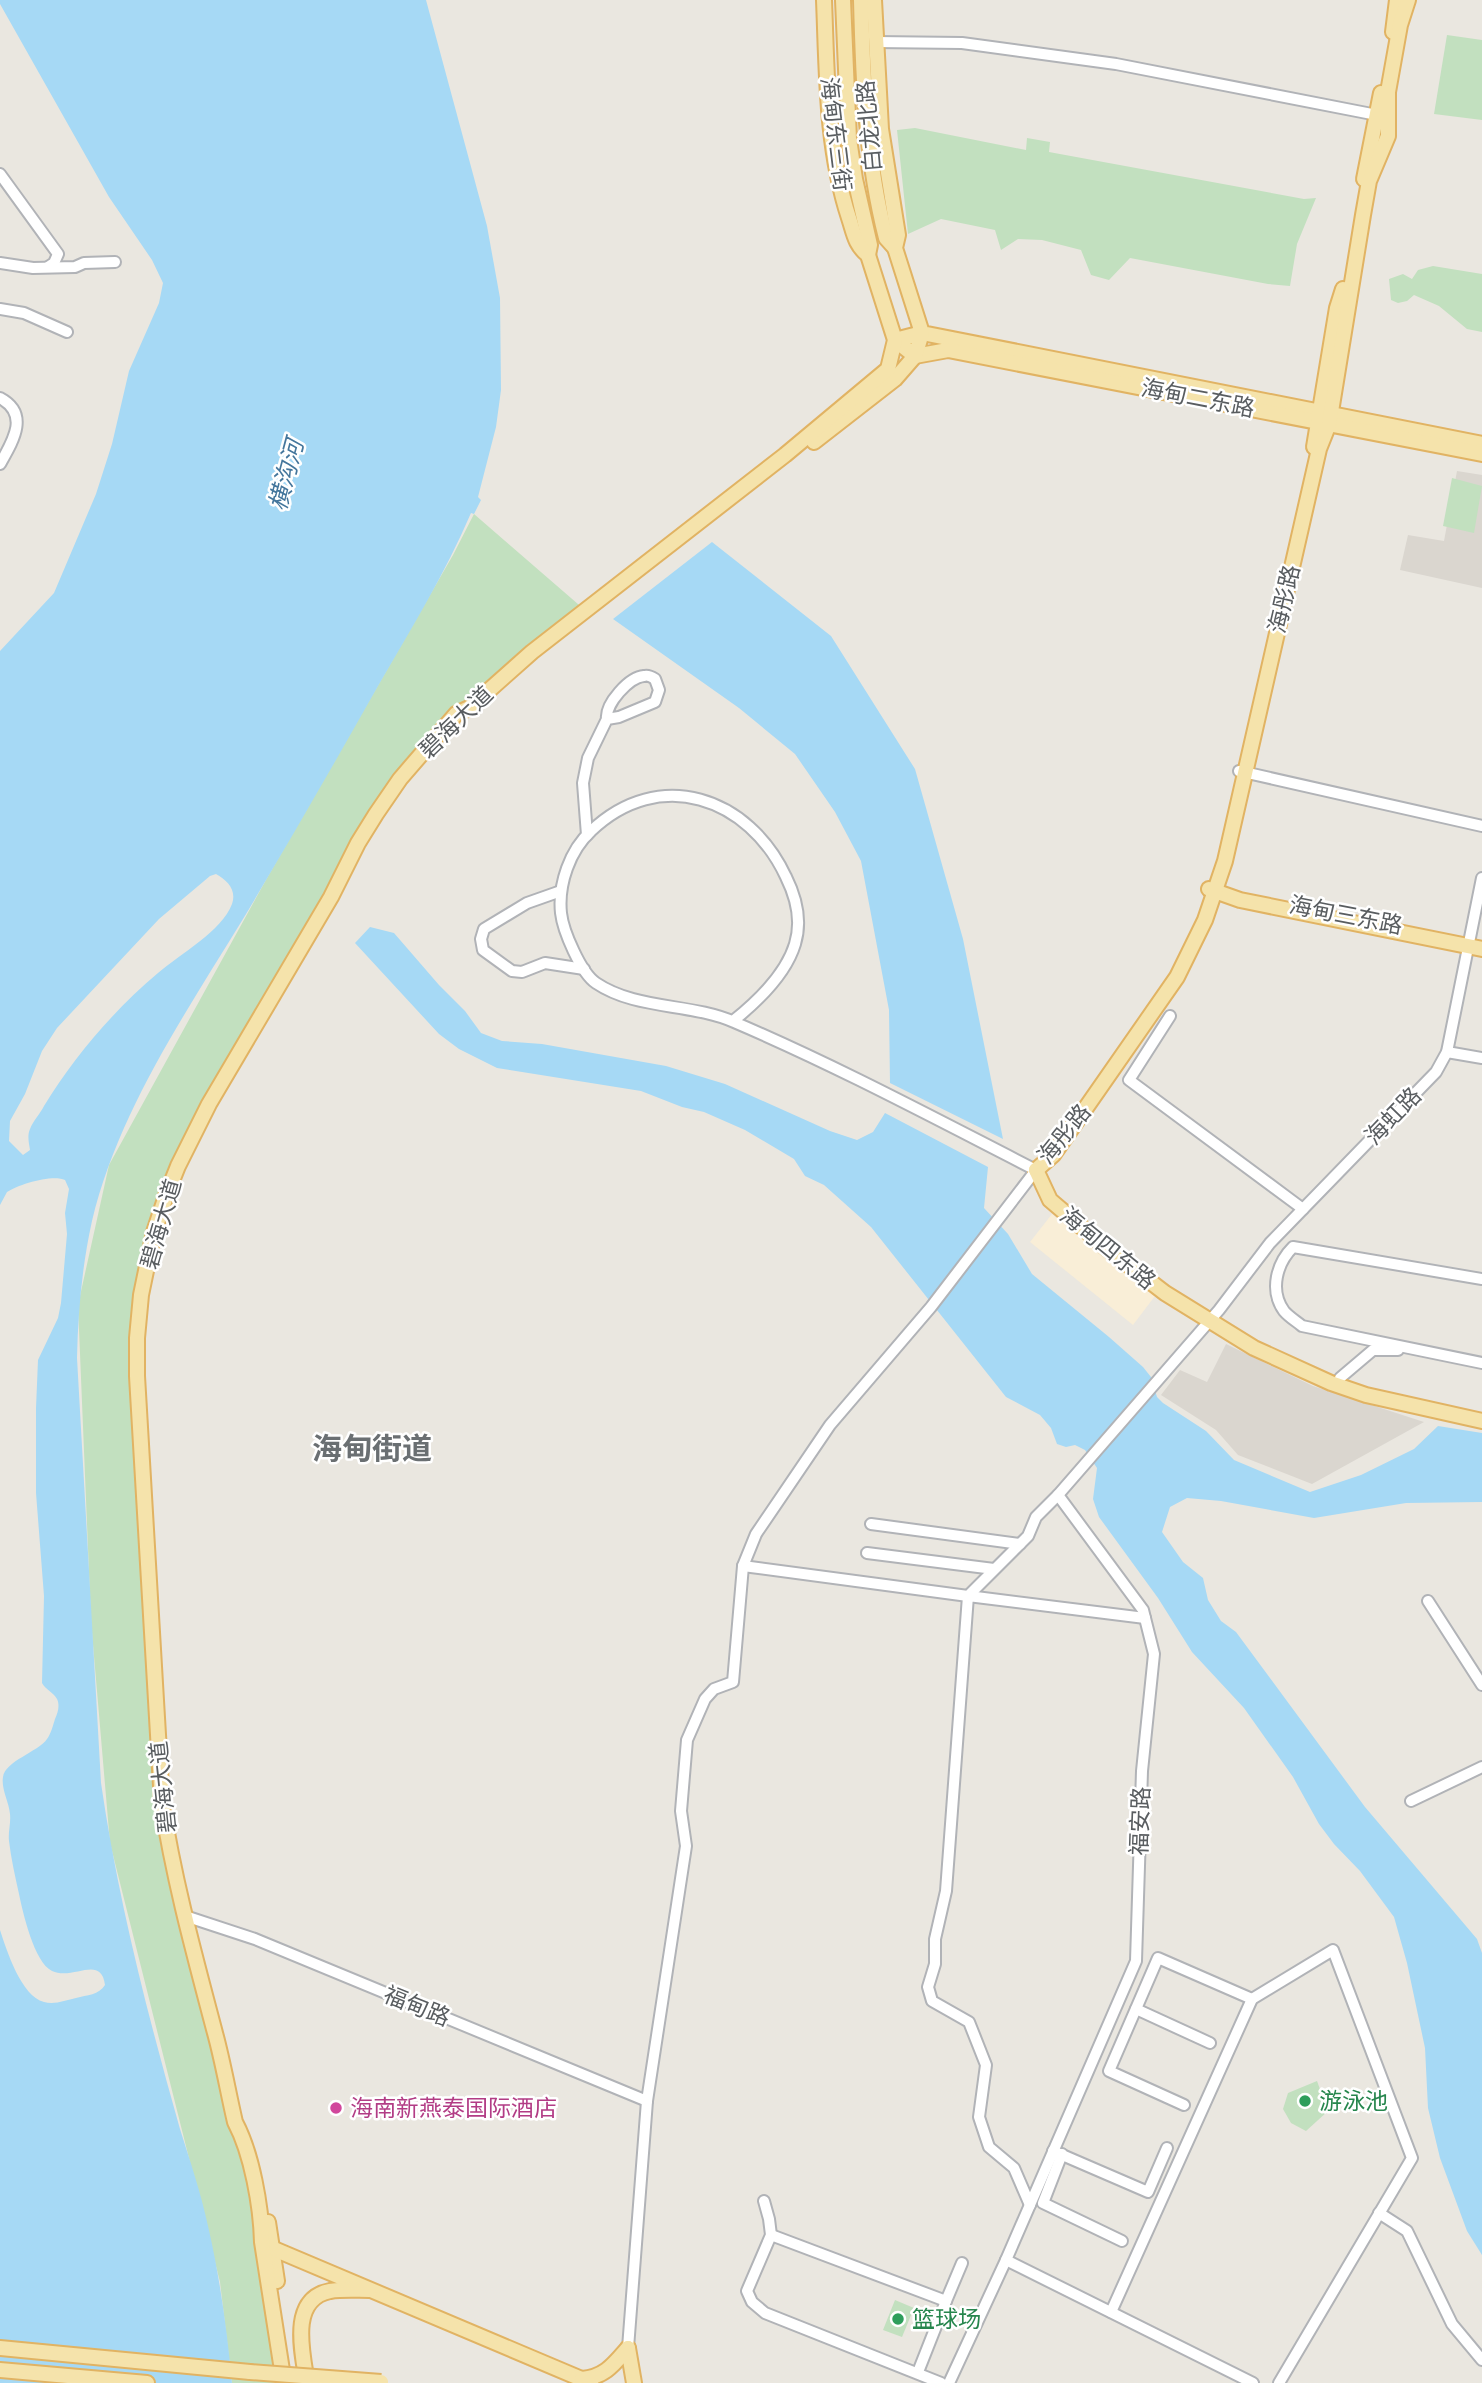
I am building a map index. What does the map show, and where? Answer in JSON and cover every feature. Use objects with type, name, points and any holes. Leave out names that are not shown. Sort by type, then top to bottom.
[{"type":"main road","name":"海甸东三街","points":[[824,0],[829,107],[837,178],[858,247],[868,255],[895,340]]},
{"type":"main road","name":"白龙北路","points":[[844,0],[849,139],[870,245],[868,255]]},
{"type":"main road","name":"白龙北路","points":[[861,0],[864,97],[870,158],[886,238],[895,248]]},
{"type":"main road","name":"海甸东三街","points":[[874,0],[881,129],[898,235],[895,248],[922,333]]},
{"type":"main road","name":"海彤路","points":[[1324,418],[1397,0]]},
{"type":"main road","name":"海彤路","points":[[1036,1170],[1053,1155],[1170,988],[1205,920],[1213,888],[1224,861],[1314,448],[1324,418],[1370,181],[1388,136],[1388,92],[1400,25],[1408,0]]},
{"type":"main road","name":"海甸二东路","points":[[922,333],[1482,454]]},
{"type":"main road","points":[[895,340],[922,333]]},
{"type":"main road","points":[[895,340],[915,356],[922,333]]},
{"type":"main road","name":"碧海大道","points":[[293,2383],[274,2249],[254,2159],[172,1862],[159,1768],[136,1367],[138,1314],[154,1232],[178,1166],[209,1104],[331,897],[358,843],[400,779],[456,714],[469,708],[520,662],[785,455],[888,369],[895,340]]},
{"type":"main road","name":"海甸二东路","points":[[915,356],[948,349],[1482,444]]},
{"type":"main road","name":"碧海大道","points":[[284,2383],[252,2176],[236,2122],[188,1917],[165,1768],[142,1355],[145,1314],[160,1233],[188,1158],[214,1107],[364,850],[408,785],[446,739],[518,671],[895,379],[915,356]]},
{"type":"main road","points":[[1213,888],[1240,900],[1476,945]]},
{"type":"main road","name":"海甸四东路","points":[[1036,1170],[1055,1194],[1104,1237],[1277,1359],[1331,1383],[1387,1400],[1482,1421]]},
{"type":"main road","name":"海甸四东路","points":[[1214,1315],[1280,1352],[1340,1378],[1482,1413]]},
{"type":"main road","points":[[274,2249],[587,2381],[606,2372],[628,2348]]},
{"type":"main road","points":[[307,2383],[301,2324],[314,2299],[327,2291],[374,2290]]},
{"type":"main road","points":[[0,2348],[388,2383]]},
{"type":"main road","points":[[628,2348],[634,2383]]},
{"type":"main road","points":[[0,2370],[146,2383]]},
{"type":"street","points":[[876,42],[962,43],[1116,64],[1377,115]]},
{"type":"street","points":[[0,174],[58,254],[54,263],[48,267]]},
{"type":"street","points":[[0,263],[33,268],[75,267],[99,261],[115,262]]},
{"type":"street","points":[[0,309],[24,313],[67,332]]},
{"type":"street","points":[[0,398],[11,404],[18,418],[0,464]]},
{"type":"street","points":[[587,835],[583,783],[588,758],[607,719],[606,713],[633,680],[645,675],[655,678],[659,690],[655,702],[620,718],[607,719]]},
{"type":"street","points":[[1242,772],[1482,825]]},
{"type":"street","points":[[628,2348],[647,2101],[685,1846],[681,1811],[687,1740],[705,1699],[714,1689],[733,1682],[743,1566],[756,1534],[830,1426],[932,1307],[1036,1170],[815,1058],[733,1021],[625,997],[594,982],[584,969],[561,915],[561,891],[577,847],[606,816],[658,795],[684,795],[726,810],[757,831],[776,855],[792,888],[799,917],[796,941],[787,966],[749,1008],[733,1021]]},
{"type":"street","name":"海虹路","points":[[1214,1315],[1270,1243],[1436,1072],[1447,1052],[1476,945],[1482,878]]},
{"type":"street","points":[[561,891],[527,902],[484,929],[481,939],[483,950],[512,971],[522,972],[545,963],[584,969]]},
{"type":"street","points":[[746,1028],[749,1008]]},
{"type":"street","points":[[1170,1016],[1129,1080],[1303,1209]]},
{"type":"street","points":[[1447,1052],[1482,1058]]},
{"type":"street","points":[[1270,1243],[1482,1279]]},
{"type":"street","points":[[1293,1247],[1284,1256],[1278,1270],[1276,1290],[1286,1313],[1302,1326],[1482,1363]]},
{"type":"street","points":[[1030,2205],[1014,2168],[989,2147],[979,2117],[986,2065],[969,2022],[932,2001],[928,1987],[935,1964],[935,1939],[946,1891],[968,1596],[1028,1536],[1036,1517],[1087,1463],[1214,1315]]},
{"type":"street","points":[[1340,1378],[1373,1350],[1418,1349]]},
{"type":"street","name":"福安路","points":[[949,2383],[1030,2205],[1058,2152],[1136,1961],[1142,1771],[1154,1654],[1143,1610],[1058,1495]]},
{"type":"street","points":[[871,1524],[1020,1544]]},
{"type":"street","points":[[867,1553],[994,1569]]},
{"type":"street","points":[[743,1566],[1145,1618]]},
{"type":"street","points":[[1428,1601],[1482,1685]]},
{"type":"street","points":[[1411,1801],[1482,1767]]},
{"type":"street","name":"福甸路","points":[[188,1917],[255,1939],[647,2101]]},
{"type":"street","points":[[1111,2312],[1252,2000],[1333,1950],[1412,2158],[1279,2383]]},
{"type":"street","points":[[1184,2105],[1110,2071],[1158,1958],[1252,2000]]},
{"type":"street","points":[[1136,2009],[1210,2043]]},
{"type":"street","points":[[1122,2241],[1043,2203],[1058,2152],[1148,2192],[1167,2148]]},
{"type":"street","points":[[764,2201],[771,2235],[747,2291],[752,2302],[765,2313],[941,2383]]},
{"type":"street","points":[[1379,2213],[1407,2231],[1452,2324],[1482,2360]]},
{"type":"street","points":[[771,2235],[946,2301]]},
{"type":"street","points":[[1006,2260],[1253,2383]]},
{"type":"street","points":[[918,2372],[962,2263]]},
{"type":"shaded area","points":[[1457,471],[1482,475],[1482,588],[1400,570],[1408,535],[1444,541]]},
{"type":"shaded area","points":[[1052,1214],[1155,1296],[1133,1325],[1030,1242]]},
{"type":"shaded area","points":[[1226,1344],[1313,1386],[1424,1422],[1312,1484],[1238,1455],[1216,1430],[1161,1395],[1180,1370],[1207,1382]]},
{"type":"green space","points":[[1447,35],[1482,40],[1482,120],[1434,114]]},
{"type":"green space","points":[[915,128],[1026,150],[1027,138],[1050,142],[1049,152],[1304,199],[1316,198],[1297,244],[1290,286],[1130,258],[1109,280],[1091,275],[1081,250],[1042,240],[1018,239],[1001,250],[995,230],[941,219],[908,234],[897,130]]},
{"type":"green space","points":[[1433,266],[1482,274],[1482,332],[1467,329],[1439,306],[1414,295],[1407,301],[1398,303],[1391,300],[1389,279],[1403,274],[1412,279],[1418,270]]},
{"type":"green space","points":[[1452,478],[1482,486],[1474,533],[1443,526]]},
{"type":"green space","points":[[474,514],[586,611],[456,714],[376,814],[178,1166],[138,1324],[172,1862],[262,2242],[284,2383],[232,2383],[220,2282],[110,1843],[91,1621],[78,1305],[109,1165],[267,878]]},
{"type":"green space","name":"游泳池","points":[[1317,2081],[1328,2111],[1306,2131],[1291,2123],[1283,2109],[1288,2093]]},
{"type":"green space","name":"篮球场","points":[[895,2300],[914,2308],[902,2337],[883,2330]]},
{"type":"water","name":"横沟河","points":[[0,0],[426,0],[487,226],[500,298],[501,390],[496,427],[478,497],[481,500],[474,514],[471,513],[415,622],[155,1065],[118,1141],[104,1181],[92,1221],[83,1272],[77,1358],[101,1783],[116,1871],[145,2001],[202,2201],[212,2246],[223,2304],[232,2383],[0,2383],[0,1930],[16,1972],[36,1998],[48,2003],[60,2002],[92,1994],[105,1985],[98,1971],[60,1973],[52,1971],[40,1958],[23,1913],[13,1867],[9,1841],[10,1814],[3,1782],[9,1766],[47,1739],[58,1709],[57,1699],[42,1683],[44,1596],[36,1493],[36,1408],[38,1360],[58,1318],[61,1303],[67,1234],[65,1213],[69,1189],[65,1180],[60,1178],[36,1181],[7,1192],[0,1205],[0,651],[54,593],[96,494],[112,444],[129,371],[159,303],[163,283],[152,260],[109,197]],"holes":[[[216,874],[227,882],[233,894],[227,914],[200,942],[142,987],[96,1035],[68,1070],[33,1123],[29,1134],[30,1150],[23,1155],[9,1141],[10,1121],[25,1094],[42,1051],[57,1028],[159,919],[210,876]]]},
{"type":"water","points":[[712,542],[831,636],[915,769],[963,939],[1003,1139],[890,1083],[889,1010],[861,861],[835,812],[795,754],[739,708],[613,619]]},
{"type":"water","points":[[370,927],[394,933],[465,1011],[481,1033],[502,1041],[542,1044],[666,1066],[725,1084],[830,1131],[857,1140],[873,1132],[885,1113],[988,1167],[984,1208],[1008,1234],[1032,1274],[1143,1367],[1151,1377],[1157,1397],[1206,1431],[1234,1460],[1310,1492],[1361,1475],[1414,1449],[1438,1426],[1482,1433],[1482,1502],[1406,1503],[1314,1518],[1221,1501],[1187,1498],[1170,1507],[1162,1532],[1183,1562],[1203,1578],[1208,1600],[1221,1621],[1236,1632],[1365,1807],[1477,1939],[1482,1953],[1482,2255],[1467,2231],[1440,2158],[1428,2108],[1425,2048],[1394,1917],[1360,1871],[1319,1824],[1293,1777],[1244,1708],[1192,1652],[1158,1598],[1099,1517],[1093,1499],[1097,1468],[1085,1450],[1075,1445],[1066,1447],[1057,1444],[1051,1428],[1040,1415],[1006,1397],[871,1227],[824,1185],[805,1176],[794,1159],[745,1130],[704,1112],[682,1107],[641,1091],[497,1068],[459,1049],[439,1034],[355,943]]},
{"type":"place","name":"游泳池","points":[[1305,2101]]},
{"type":"place","name":"海南新燕泰国际酒店","points":[[336,2108]]},
{"type":"place","name":"篮球场","points":[[898,2319]]},
{"type":"district","name":"海甸街道","points":[[372,1448]]}]
